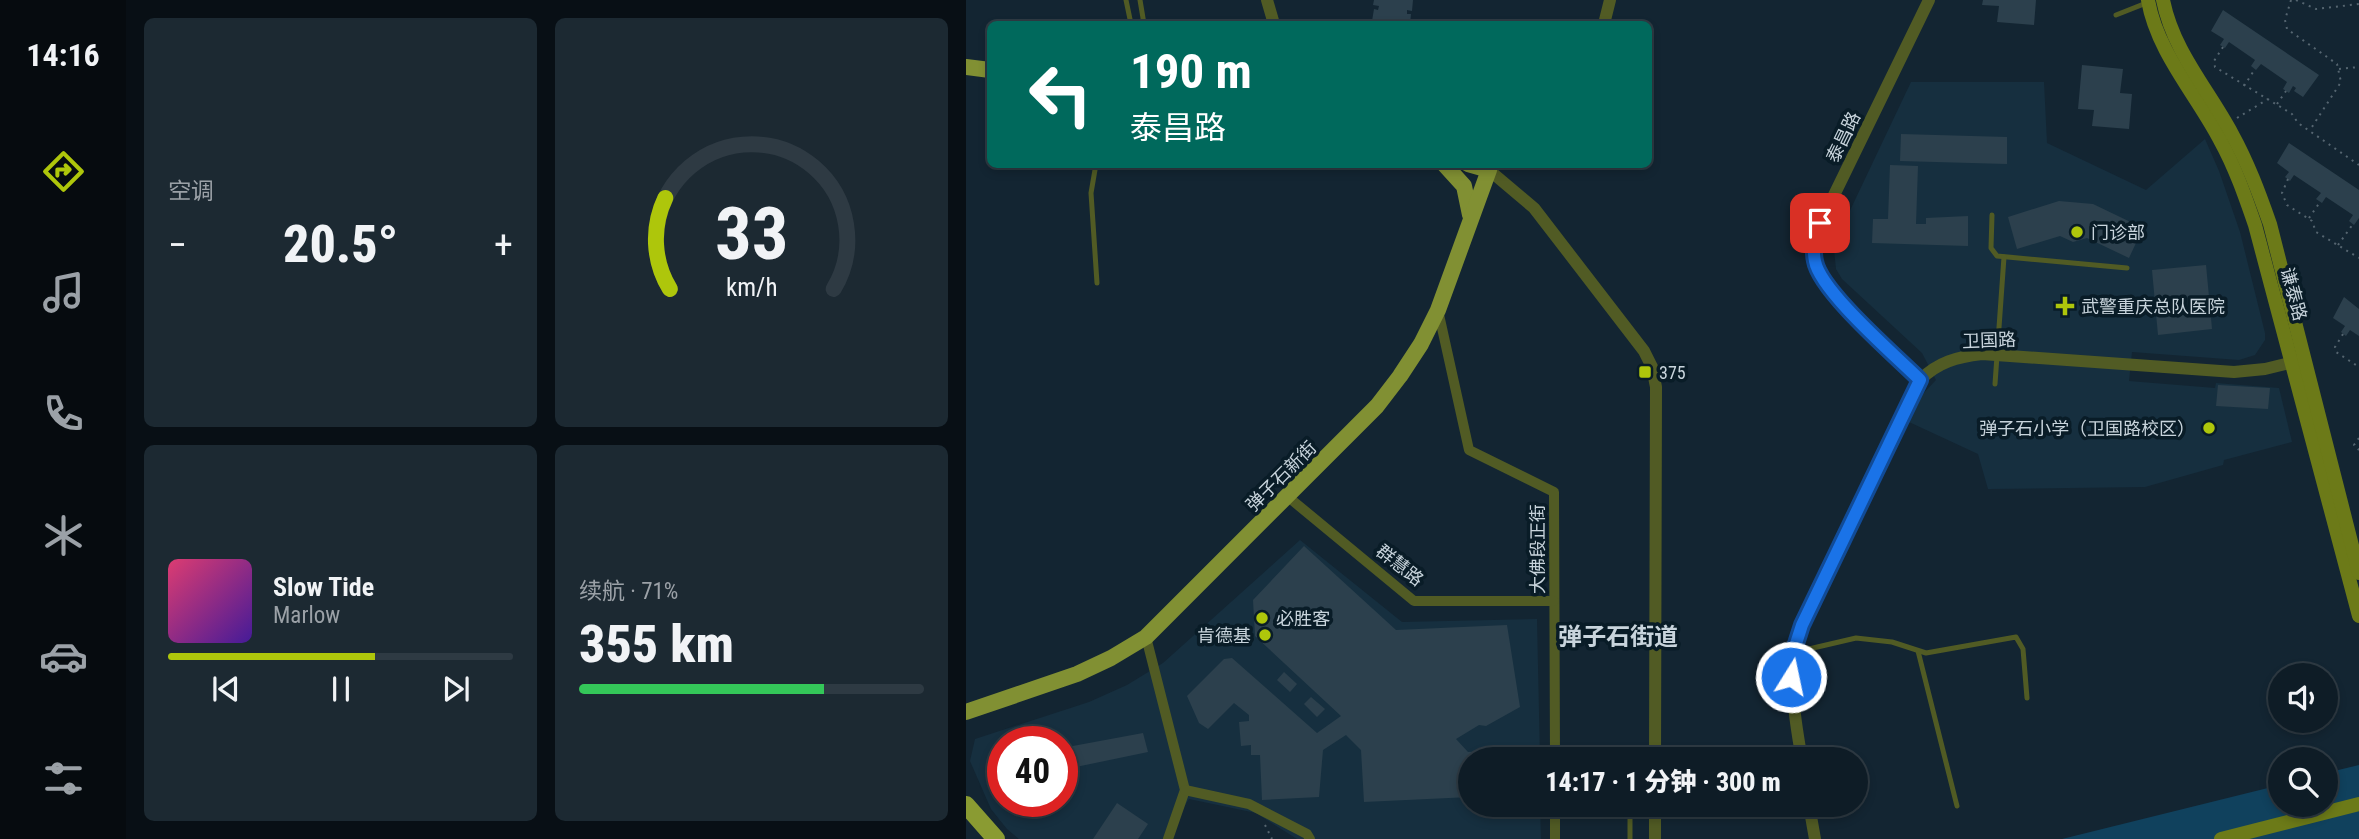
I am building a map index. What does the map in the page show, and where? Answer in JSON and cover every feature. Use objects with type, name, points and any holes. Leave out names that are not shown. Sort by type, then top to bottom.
[{"type":"highway","points":[[966,805],[996,839]]},
{"type":"main road","name":"谦泰路","points":[[2153,1],[2152,17],[2167,52],[2221,140],[2241,184],[2299,361],[2359,573]]},
{"type":"main road","points":[[966,67],[987,70]]},
{"type":"main road","points":[[1448,168],[1464,186],[1469,198],[1470,221]]},
{"type":"main road","name":"弹子石新街","points":[[967,711],[1077,674],[1146,637],[1377,406],[1421,344],[1438,310],[1492,168]]},
{"type":"main road","name":"谦泰路","points":[[2299,361],[2358,606]]},
{"type":"main road","points":[[2221,839],[2359,804]]},
{"type":"street","points":[[1267,0],[1273,21]]},
{"type":"street","points":[[1605,21],[1610,0]]},
{"type":"street","name":"泰昌路","points":[[1920,380],[1826,285],[1815,262],[1814,249],[1820,223],[1929,0]]},
{"type":"street","points":[[1493,168],[1534,208],[1644,351],[1652,367],[1656,387],[1655,747]]},
{"type":"street","name":"大佛段正街","points":[[1438,310],[1469,450],[1554,492],[1555,747]]},
{"type":"street","name":"卫国路","points":[[1799,747],[1791,701],[1793,653],[1802,625],[1920,380],[1931,368],[1963,356],[1997,355],[2234,372],[2265,369],[2299,361]]},
{"type":"street","name":"群慧路","points":[[1287,496],[1414,601],[1554,601]]},
{"type":"street","points":[[1146,637],[1185,790],[1168,839]]},
{"type":"street","points":[[1185,790],[1249,804],[1307,834],[1310,839]]},
{"type":"street","points":[[1555,817],[1555,839]]},
{"type":"street","points":[[1655,817],[1655,839]]},
{"type":"street","points":[[1811,817],[1815,839]]},
{"type":"lane","points":[[1126,0],[1131,21]]},
{"type":"lane","points":[[1140,0],[1144,21]]},
{"type":"lane","points":[[2116,15],[2153,1]]},
{"type":"lane","points":[[1095,168],[1091,193],[1097,283]]},
{"type":"lane","points":[[1992,215],[1991,248],[1997,256],[2126,268]]},
{"type":"lane","points":[[1995,384],[2004,257]]},
{"type":"lane","points":[[1793,653],[1856,638],[1892,642],[1926,653],[2016,637],[2022,649],[2026,698]]},
{"type":"lane","points":[[1918,651],[1957,806]]},
{"type":"lane","points":[[1630,817],[1630,839]]},
{"type":"path","points":[[2291,0],[2285,20],[2287,29],[2337,64],[2341,82],[2309,131]]},
{"type":"path","points":[[2296,0],[2316,9],[2359,4]]},
{"type":"path","points":[[2222,47],[2214,65],[2277,104],[2309,131],[2359,165]]},
{"type":"path","points":[[2339,69],[2359,67]]},
{"type":"path","points":[[2244,86],[2255,69]]},
{"type":"path","points":[[2277,104],[2286,91]]},
{"type":"path","points":[[2234,119],[2269,99]]},
{"type":"path","points":[[2288,179],[2282,192],[2285,203],[2309,219],[2316,232],[2359,258]]},
{"type":"path","points":[[2309,219],[2320,202]]},
{"type":"path","points":[[2337,246],[2353,224]]},
{"type":"path","points":[[2343,334],[2335,347],[2336,352],[2359,367]]},
{"type":"path","points":[[2359,438],[2354,445],[2359,450]]},
{"type":"shaded area","name":"武警重庆总队医院","points":[[1911,82],[2044,82],[2047,143],[2146,190],[2205,139],[2240,232],[2265,340],[2255,355],[2239,360],[2132,352],[2129,381],[2215,388],[2216,383],[2279,388],[2292,442],[2224,460],[2223,465],[2145,487],[1988,489],[1978,454],[1909,422],[1920,397],[1936,380],[1922,353],[1842,279],[1836,269],[1834,250],[1836,240]]},
{"type":"shaded area","points":[[1300,540],[1402,622],[1537,619],[1540,747],[1458,747],[1458,817],[1540,817],[1541,839],[1297,839],[1256,813],[1189,799],[1164,839],[1019,839],[997,817],[1078,817],[1078,726],[1015,726],[1089,702],[1127,685],[1163,663]]},
{"type":"shaded area","points":[[987,735],[987,800],[970,761],[975,739]]},
{"type":"shaded area","points":[[2359,765],[2359,839],[2062,839],[2268,788],[2268,817],[2338,817],[2338,770]]},
{"type":"building","points":[[1374,0],[1413,0],[1412,11],[1407,10],[1407,14],[1411,14],[1410,21],[1372,21],[1374,9],[1378,10],[1379,6],[1373,5]]},
{"type":"building","points":[[1983,0],[2036,0],[2034,25],[1997,22],[1999,6],[1982,5]]},
{"type":"building","points":[[2223,10],[2319,75],[2303,97],[2294,91],[2296,88],[2293,86],[2289,93],[2283,89],[2287,82],[2261,64],[2256,70],[2251,66],[2255,60],[2229,42],[2225,48],[2220,45],[2224,39],[2211,31]]},
{"type":"building","points":[[2082,65],[2123,69],[2120,93],[2132,94],[2129,129],[2092,126],[2094,110],[2078,109]]},
{"type":"building","points":[[1901,134],[2007,137],[2007,164],[1900,161]]},
{"type":"building","points":[[2289,143],[2359,190],[2359,218],[2354,225],[2349,221],[2353,215],[2326,197],[2322,203],[2316,199],[2321,193],[2294,175],[2290,181],[2285,177],[2289,172],[2277,163]]},
{"type":"building","points":[[1890,165],[1918,166],[1916,224],[1926,224],[1926,218],[1968,216],[1968,246],[1872,243],[1873,219],[1888,219]]},
{"type":"building","name":"门诊部","points":[[2059,201],[2093,204],[2143,228],[2129,258],[2087,238],[2073,242],[2060,236],[2017,249],[2008,217]]},
{"type":"building","points":[[2206,265],[2212,329],[2158,335],[2152,270]]},
{"type":"building","points":[[2344,297],[2359,309],[2359,336],[2350,330],[2346,336],[2341,332],[2345,326],[2333,318]]},
{"type":"building","points":[[2218,385],[2270,388],[2268,409],[2216,406]]},
{"type":"building","points":[[1304,546],[1396,630],[1507,625],[1520,707],[1486,726],[1479,725],[1456,739],[1463,747],[1458,747],[1458,798],[1364,802],[1361,750],[1346,735],[1323,750],[1319,797],[1262,800],[1260,755],[1251,755],[1251,745],[1241,746],[1239,722],[1249,721],[1249,715],[1234,703],[1208,729],[1199,723],[1187,696],[1224,659],[1232,658],[1317,733],[1341,716],[1255,636],[1253,600]]},
{"type":"building","points":[[1284,672],[1297,684],[1290,692],[1277,680]]},
{"type":"building","points":[[1311,697],[1325,709],[1317,717],[1304,704]]},
{"type":"building","points":[[1143,733],[1148,752],[1078,767],[1078,745]]},
{"type":"building","points":[[1117,803],[1148,824],[1138,839],[1093,839]]},
{"type":"place","name":"门诊部","points":[[2077,232]]},
{"type":"place","name":"武警重庆总队医院","points":[[2065,306]]},
{"type":"place","name":"375","points":[[1645,372]]},
{"type":"place","name":"弹子石小学（卫国路校区）","points":[[2209,428]]},
{"type":"place","name":"必胜客","points":[[1262,618]]},
{"type":"place","name":"肯德基","points":[[1265,635]]},
{"type":"district","name":"弹子石街道","points":[[1618,637]]},
{"type":"route","points":[[1791,677],[1793,653],[1802,625],[1920,380],[1826,285],[1815,262],[1814,249],[1820,223]]}]
